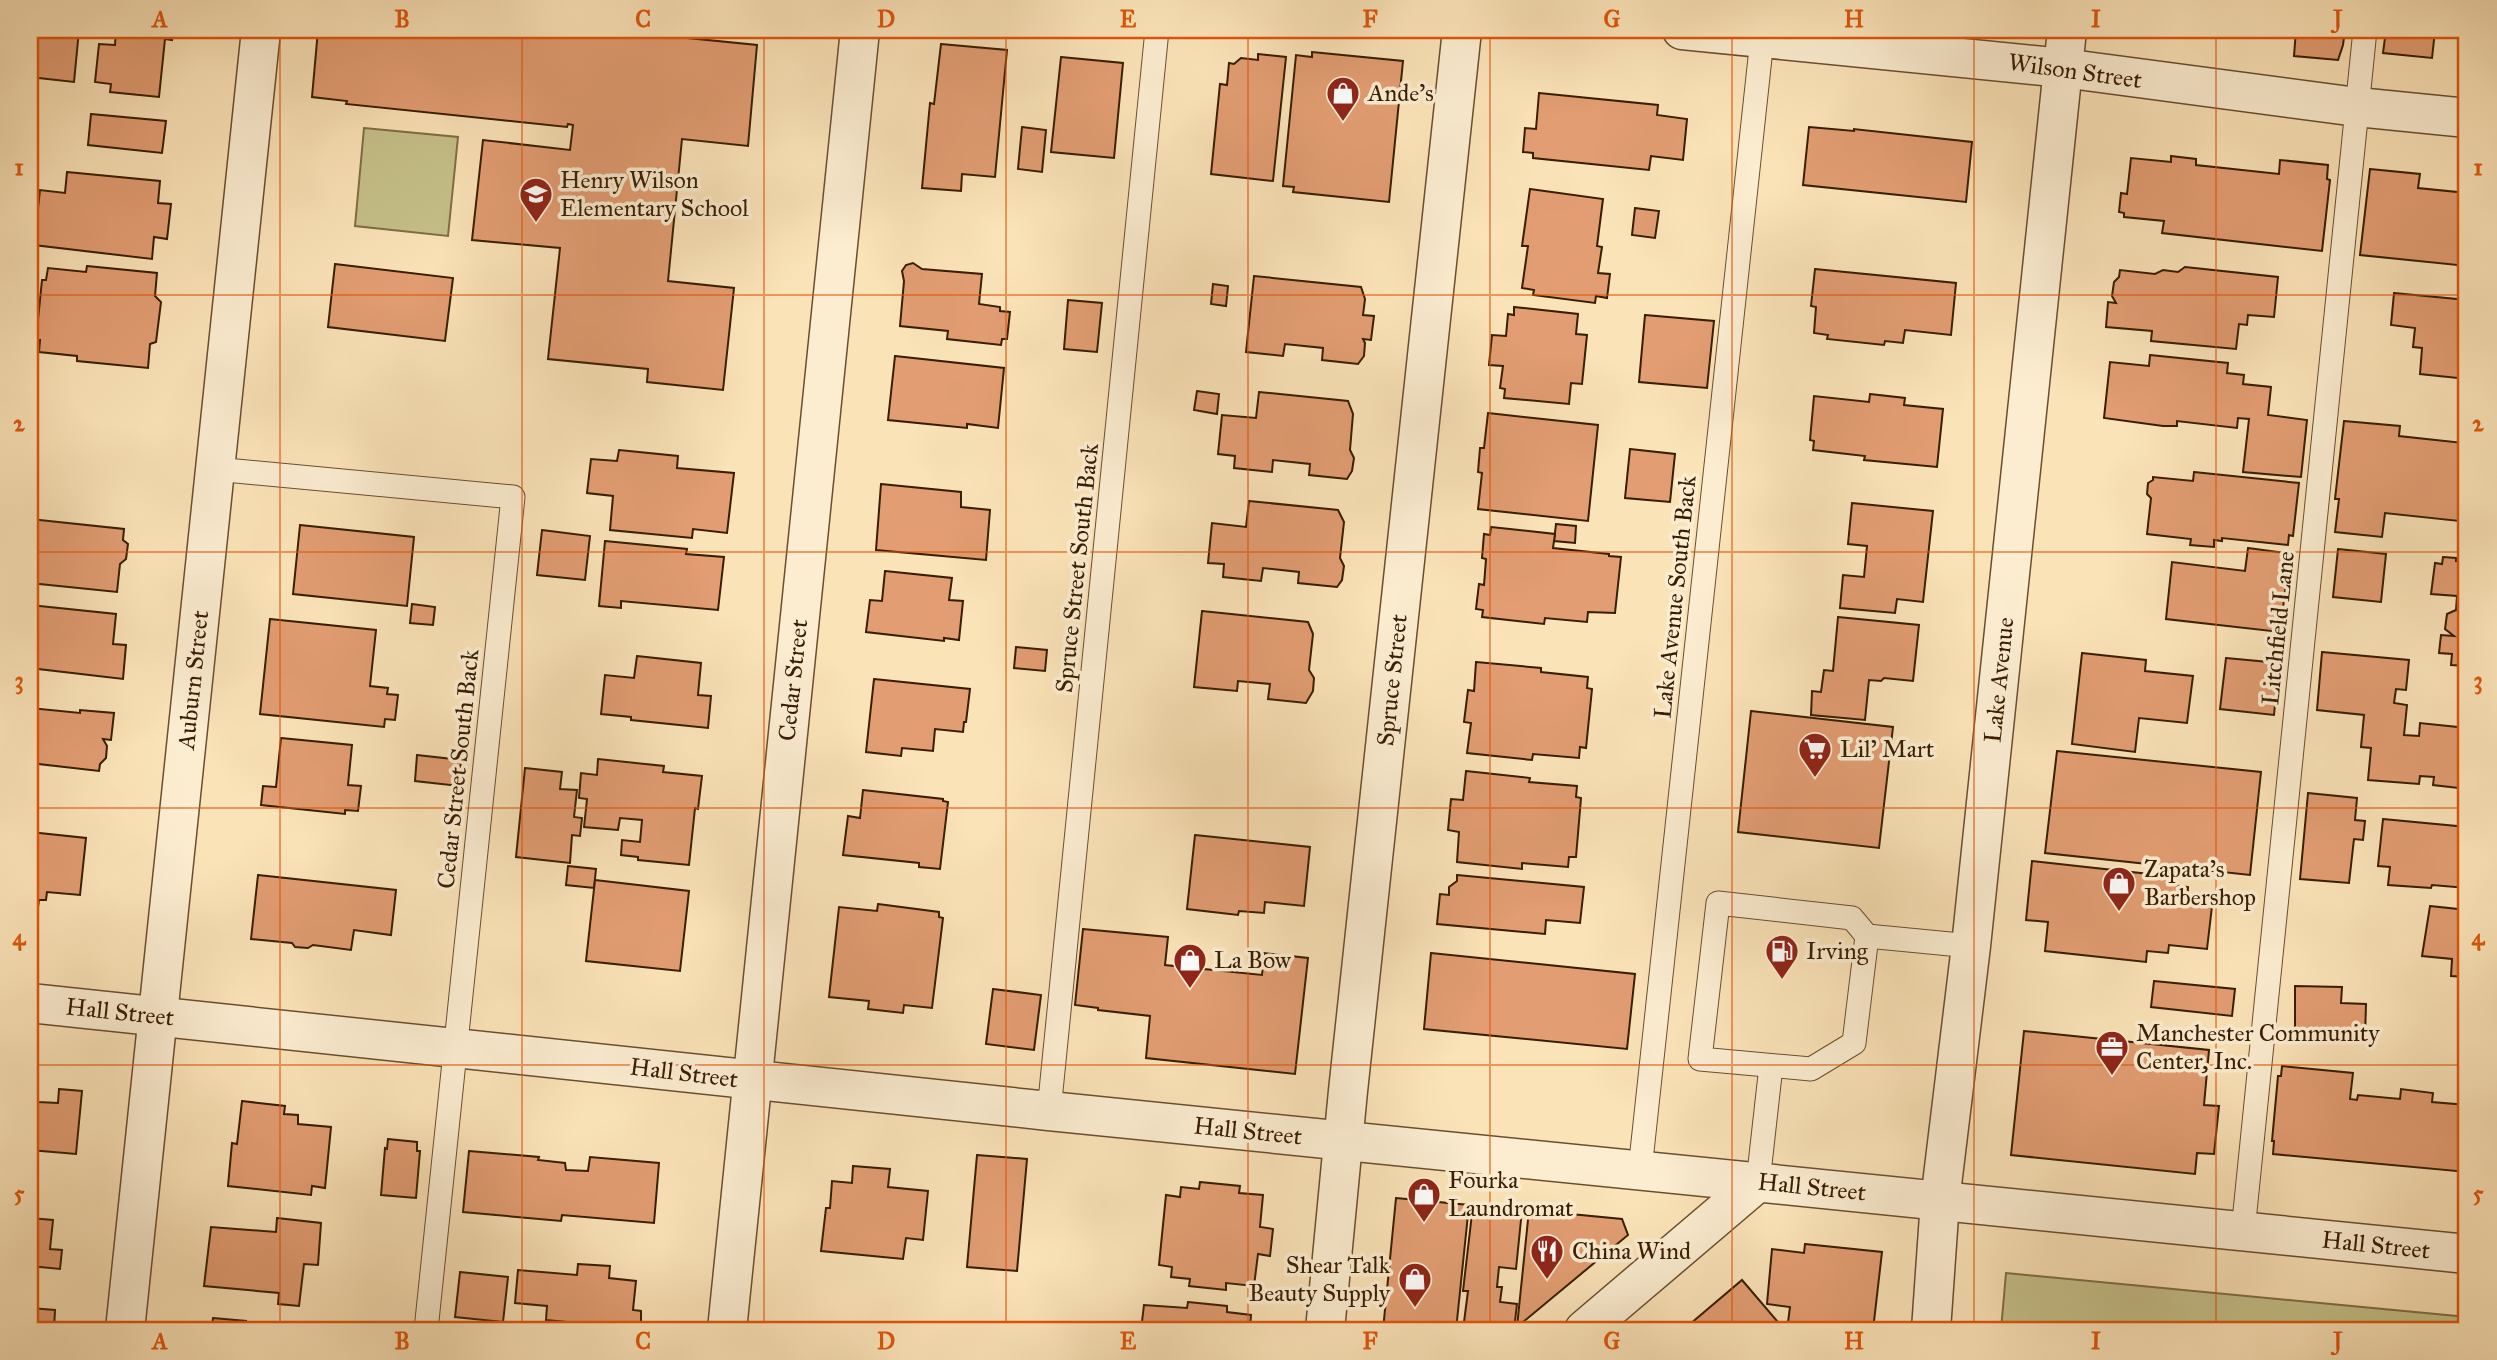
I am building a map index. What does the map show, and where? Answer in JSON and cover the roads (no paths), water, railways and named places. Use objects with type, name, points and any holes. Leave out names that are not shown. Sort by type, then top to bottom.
[{"type":"street","name":"Auburn Street","points":[[125,1330],[261,30]]},
{"type":"street","name":"Cedar Street","points":[[727,1330],[860,30]]},
{"type":"street","name":"Spruce Street","points":[[1325,1330],[1462,30]]},
{"type":"street","name":"Wilson Street","points":[[1682,30],[1763,33],[2063,68],[2357,107],[2467,118]]},
{"type":"street","name":"Lake Avenue","points":[[1931,1330],[1940,1201],[1971,946],[2067,30]]},
{"type":"street","name":"Hall Street","points":[[30,1003],[1049,1111],[2467,1254]]},
{"type":"street","points":[[1584,1330],[1758,1182]]},
{"type":"lane","name":"Spruce Street South Back","points":[[1049,1111],[1157,30]]},
{"type":"lane","name":"Litchfield Lane","points":[[2243,1231],[2365,30]]},
{"type":"lane","name":"Lake Avenue South Back","points":[[1640,1170],[1763,33]]},
{"type":"lane","name":"Cedar Street South Back","points":[[215,469],[513,497],[426,1330]]},
{"type":"lane","points":[[1718,903],[1853,918],[1867,936],[1854,1043],[1811,1069],[1700,1059],[1718,903]]},
{"type":"lane","points":[[1867,936],[1971,946]]},
{"type":"lane","points":[[1758,1182],[1771,1066]]},
{"type":"place","name":"Ande's","points":[[1343,123]]},
{"type":"place","name":"Henry Wilson Elementary School","points":[[536,224]]},
{"type":"place","name":"Lil' Mart","points":[[1815,779]]},
{"type":"place","name":"Zapata's Barbershop","points":[[2119,913]]},
{"type":"place","name":"Irving","points":[[1782,981]]},
{"type":"place","name":"La Bow","points":[[1190,990]]},
{"type":"place","name":"Manchester Community Center, Inc.","points":[[2112,1077]]},
{"type":"place","name":"Fourka Laundromat","points":[[1424,1224]]},
{"type":"place","name":"China Wind","points":[[1547,1281]]},
{"type":"place","name":"Shear Talk Beauty Supply","points":[[1415,1309]]}]
